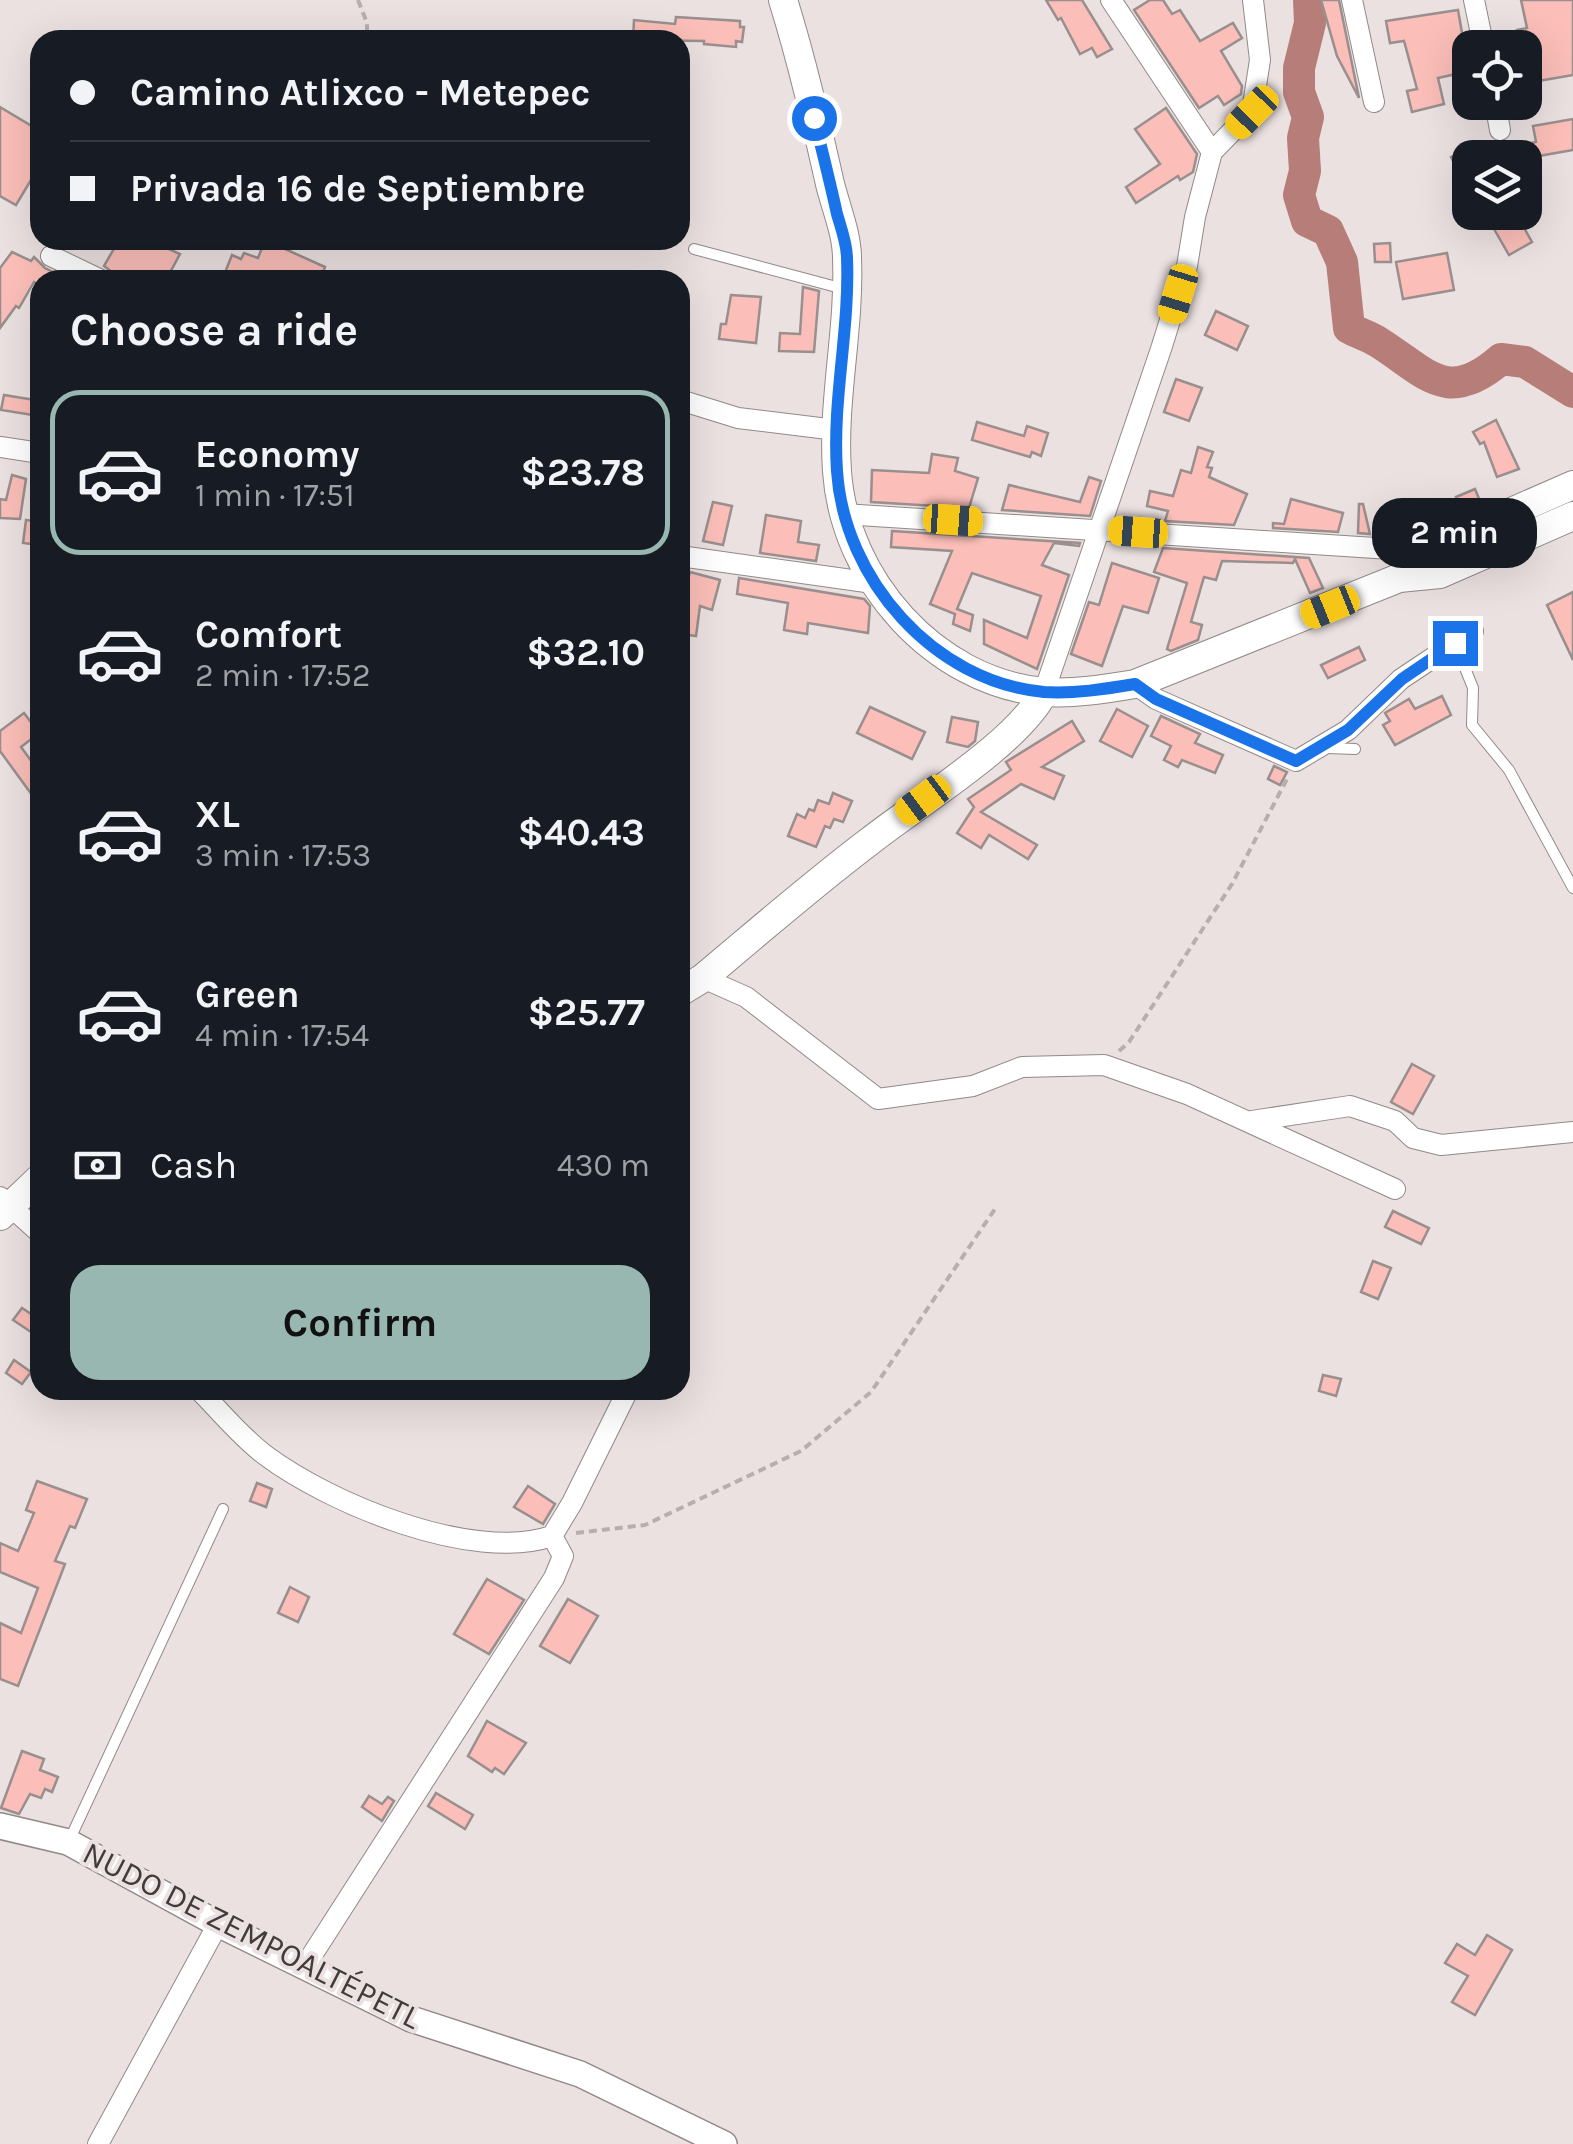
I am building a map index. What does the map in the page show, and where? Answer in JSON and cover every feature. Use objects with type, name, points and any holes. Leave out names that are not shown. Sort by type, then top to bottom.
[{"type":"main road","points":[[783,0],[848,256],[836,430],[843,514],[872,583],[903,620],[949,660],[1003,684],[1044,692],[1135,684],[1398,578],[1440,574],[1573,516]]},
{"type":"main road","points":[[1398,578],[1422,550],[1573,485]]},
{"type":"main road","points":[[692,985],[1010,734],[1034,712],[1044,692]]},
{"type":"main road","points":[[3,1206],[30,1186]]},
{"type":"street","points":[[1111,0],[1212,152]]},
{"type":"street","points":[[1044,692],[1182,283],[1212,152],[1252,112],[1260,60],[1252,0]]},
{"type":"street","points":[[1352,0],[1374,102]]},
{"type":"street","points":[[1474,0],[1480,30]]},
{"type":"street","points":[[1498,120],[1500,130]]},
{"type":"street","points":[[51,256],[80,270]]},
{"type":"street","points":[[690,403],[738,418],[836,430]]},
{"type":"street","points":[[0,447],[30,452]]},
{"type":"street","points":[[843,514],[1422,550],[1440,574]]},
{"type":"street","points":[[690,557],[872,583]]},
{"type":"street","points":[[1135,684],[1156,699],[1302,757],[1348,730],[1402,679],[1464,637]]},
{"type":"street","points":[[692,985],[746,997],[878,1099],[973,1086],[1022,1066],[1104,1065],[1250,1122],[1395,1189]]},
{"type":"street","points":[[1250,1122],[1350,1106],[1395,1120],[1414,1138],[1442,1144],[1573,1132]]},
{"type":"street","points":[[3,1206],[30,1226]]},
{"type":"street","points":[[209,1400],[263,1454],[344,1503],[468,1541],[529,1544],[552,1536],[623,1400]]},
{"type":"street","points":[[304,1966],[554,1578],[563,1556],[552,1536]]},
{"type":"street","name":"NUDO DE ZEMPOALTÉPETL","points":[[0,1826],[68,1842],[218,1924],[411,2019],[580,2074],[724,2144]]},
{"type":"street","points":[[98,2144],[218,1924]]},
{"type":"lane","points":[[694,249],[845,289]]},
{"type":"lane","points":[[1464,637],[1472,688],[1472,725],[1508,770],[1573,888]]},
{"type":"lane","points":[[1302,757],[1332,747],[1354,749]]},
{"type":"lane","points":[[68,1842],[224,1509]]},
{"type":"path","points":[[358,0],[367,30]]},
{"type":"path","points":[[1104,1065],[1129,1042],[1232,884],[1302,757]]},
{"type":"path","points":[[552,1536],[645,1526],[801,1451],[872,1392],[995,1209]]},
{"type":"building","points":[[1046,0],[1082,0],[1112,49],[1097,57],[1092,48],[1080,54],[1061,18],[1058,20]]},
{"type":"building","points":[[1150,0],[1163,0],[1172,14],[1180,10],[1200,41],[1233,23],[1242,38],[1221,51],[1242,86],[1241,94],[1224,105],[1218,96],[1199,108],[1134,10]]},
{"type":"building","points":[[1321,0],[1339,0],[1359,98],[1337,56]]},
{"type":"building","points":[[1521,0],[1573,0],[1573,75],[1542,80],[1542,30],[1517,30],[1527,28]]},
{"type":"building","points":[[1458,10],[1462,30],[1452,30],[1452,75],[1438,78],[1444,104],[1412,112],[1407,91],[1417,89],[1404,41],[1390,43],[1386,21]]},
{"type":"building","points":[[676,17],[740,21],[740,27],[744,27],[742,42],[736,41],[736,47],[690,41],[690,30],[634,30],[634,20],[675,24]]},
{"type":"building","points":[[0,107],[30,125],[30,182],[16,205],[0,196]]},
{"type":"building","points":[[1166,108],[1197,154],[1193,172],[1180,180],[1178,176],[1136,203],[1126,187],[1160,164],[1135,129]]},
{"type":"building","points":[[1573,119],[1573,150],[1542,155],[1542,140],[1536,140],[1533,126]]},
{"type":"building","points":[[1495,230],[1525,230],[1532,242],[1509,255]]},
{"type":"building","points":[[1390,243],[1391,262],[1375,262],[1374,244]]},
{"type":"building","points":[[113,250],[171,250],[180,254],[171,270],[109,270],[104,266]]},
{"type":"building","points":[[261,250],[287,250],[325,267],[226,270],[232,255],[241,259],[244,253],[258,258]]},
{"type":"building","points":[[12,252],[31,261],[34,257],[49,270],[30,270],[30,289],[0,328],[0,268]]},
{"type":"building","points":[[1447,253],[1454,290],[1403,299],[1396,262]]},
{"type":"building","points":[[803,287],[819,291],[814,352],[779,351],[780,333],[800,334]]},
{"type":"building","points":[[731,295],[761,297],[756,343],[719,339]]},
{"type":"building","points":[[1216,311],[1248,326],[1237,350],[1205,335]]},
{"type":"building","points":[[1176,379],[1202,388],[1189,421],[1164,412]]},
{"type":"building","points":[[4,395],[30,399],[30,415],[1,410]]},
{"type":"building","points":[[1496,420],[1519,469],[1497,477],[1484,442],[1480,444],[1473,432]]},
{"type":"building","points":[[977,422],[1024,436],[1027,426],[1048,433],[1041,456],[1032,452],[1030,457],[972,440]]},
{"type":"building","points":[[1198,447],[1213,452],[1207,467],[1212,468],[1209,477],[1247,494],[1234,525],[1165,521],[1168,511],[1147,506],[1150,491],[1173,496],[1181,470],[1191,473]]},
{"type":"building","points":[[932,454],[958,458],[955,471],[978,478],[969,508],[871,502],[872,470],[929,473]]},
{"type":"building","points":[[12,475],[26,479],[20,519],[0,518],[0,499],[6,500]]},
{"type":"building","points":[[1089,477],[1101,481],[1090,516],[1002,510],[1009,485],[1080,502]]},
{"type":"building","points":[[1475,489],[1482,506],[1464,514],[1456,497]]},
{"type":"building","points":[[1291,499],[1343,513],[1338,532],[1273,528],[1273,523],[1284,524]]},
{"type":"building","points":[[713,502],[732,506],[723,545],[703,541]]},
{"type":"building","points":[[1359,504],[1363,504],[1370,534],[1358,533]]},
{"type":"building","points":[[766,515],[801,521],[798,542],[819,545],[816,561],[760,553]]},
{"type":"building","points":[[26,520],[30,521],[30,544],[23,543]]},
{"type":"building","points":[[892,531],[1080,543],[1054,543],[1042,565],[1069,575],[1037,669],[984,644],[984,620],[1027,638],[1041,596],[972,573],[957,609],[973,615],[970,631],[953,624],[955,614],[930,604],[952,551],[891,547]]},
{"type":"building","points":[[1163,548],[1309,558],[1323,588],[1310,593],[1295,559],[1293,563],[1222,561],[1216,580],[1204,577],[1191,622],[1202,625],[1198,640],[1171,651],[1167,649],[1187,583],[1154,572]]},
{"type":"building","points":[[1112,563],[1159,578],[1148,613],[1123,606],[1102,666],[1071,654],[1089,602],[1099,605]]},
{"type":"building","points":[[690,572],[720,580],[712,610],[700,606],[696,636],[690,635]]},
{"type":"building","points":[[739,578],[864,599],[870,606],[868,633],[808,623],[807,634],[784,630],[788,603],[737,594]]},
{"type":"building","points":[[1573,592],[1573,660],[1547,605]]},
{"type":"building","points":[[1359,647],[1365,660],[1328,678],[1321,665]]},
{"type":"building","points":[[1442,696],[1451,715],[1395,745],[1383,725],[1390,721],[1385,713],[1409,699],[1415,709]]},
{"type":"building","points":[[870,707],[925,732],[912,759],[857,733]]},
{"type":"building","points":[[1117,709],[1148,726],[1132,757],[1100,741]]},
{"type":"building","points":[[24,713],[30,721],[30,740],[21,747],[30,759],[30,792],[0,751],[0,731]]},
{"type":"building","points":[[1161,716],[1200,734],[1195,743],[1223,755],[1215,773],[1182,760],[1178,767],[1164,760],[1171,746],[1151,736]]},
{"type":"building","points":[[952,717],[978,722],[975,741],[968,747],[947,742]]},
{"type":"building","points":[[1072,721],[1084,741],[1042,767],[1064,776],[1054,799],[1021,784],[981,812],[1037,845],[1028,859],[989,835],[981,848],[957,833],[974,807],[968,799],[1011,770],[1006,762]]},
{"type":"building","points":[[1274,766],[1287,772],[1280,785],[1268,779]]},
{"type":"building","points":[[833,793],[852,801],[843,822],[834,819],[830,828],[825,826],[816,847],[788,836],[797,814],[805,818],[809,809],[814,811],[818,800],[829,804]]},
{"type":"building","points":[[1412,1064],[1434,1076],[1413,1114],[1391,1102]]},
{"type":"building","points":[[1393,1211],[1429,1228],[1421,1244],[1385,1227]]},
{"type":"building","points":[[1373,1261],[1391,1268],[1378,1299],[1361,1292]]},
{"type":"building","points":[[22,1308],[30,1313],[30,1331],[13,1320]]},
{"type":"building","points":[[14,1360],[30,1371],[22,1384],[6,1373]]},
{"type":"building","points":[[1323,1375],[1341,1379],[1336,1396],[1319,1391]]},
{"type":"building","points":[[37,1481],[87,1499],[55,1561],[65,1564],[18,1686],[0,1679],[0,1623],[21,1633],[38,1588],[0,1572],[0,1543],[18,1551],[34,1513],[26,1510]]},
{"type":"building","points":[[257,1483],[272,1489],[266,1507],[250,1501]]},
{"type":"building","points":[[528,1486],[555,1504],[543,1524],[514,1507]]},
{"type":"building","points":[[487,1579],[524,1600],[489,1654],[454,1634]]},
{"type":"building","points":[[290,1587],[309,1597],[298,1622],[278,1613]]},
{"type":"building","points":[[568,1599],[598,1616],[570,1663],[540,1646]]},
{"type":"building","points":[[487,1721],[526,1743],[504,1774],[495,1768],[492,1772],[468,1756]]},
{"type":"building","points":[[22,1751],[44,1759],[40,1770],[58,1777],[52,1792],[45,1789],[41,1798],[30,1794],[19,1814],[1,1808]]},
{"type":"building","points":[[436,1793],[473,1815],[465,1829],[428,1806]]},
{"type":"building","points":[[369,1796],[382,1804],[388,1797],[394,1801],[382,1821],[362,1807]]},
{"type":"building","points":[[1487,1935],[1512,1950],[1475,2015],[1452,2002],[1468,1976],[1445,1963],[1457,1944],[1475,1955]]},
{"type":"waterway","points":[[1309,0],[1310,23],[1299,68],[1299,92],[1308,117],[1303,138],[1305,171],[1299,195],[1307,221],[1328,231],[1342,262],[1349,328],[1436,379],[1465,381],[1501,359],[1525,362],[1573,392]]},
{"type":"route","points":[[814,118],[848,256],[836,430],[843,514],[872,583],[903,620],[949,660],[1003,684],[1044,692],[1135,684],[1156,699],[1296,761],[1348,730],[1402,679],[1455,643]]}]
